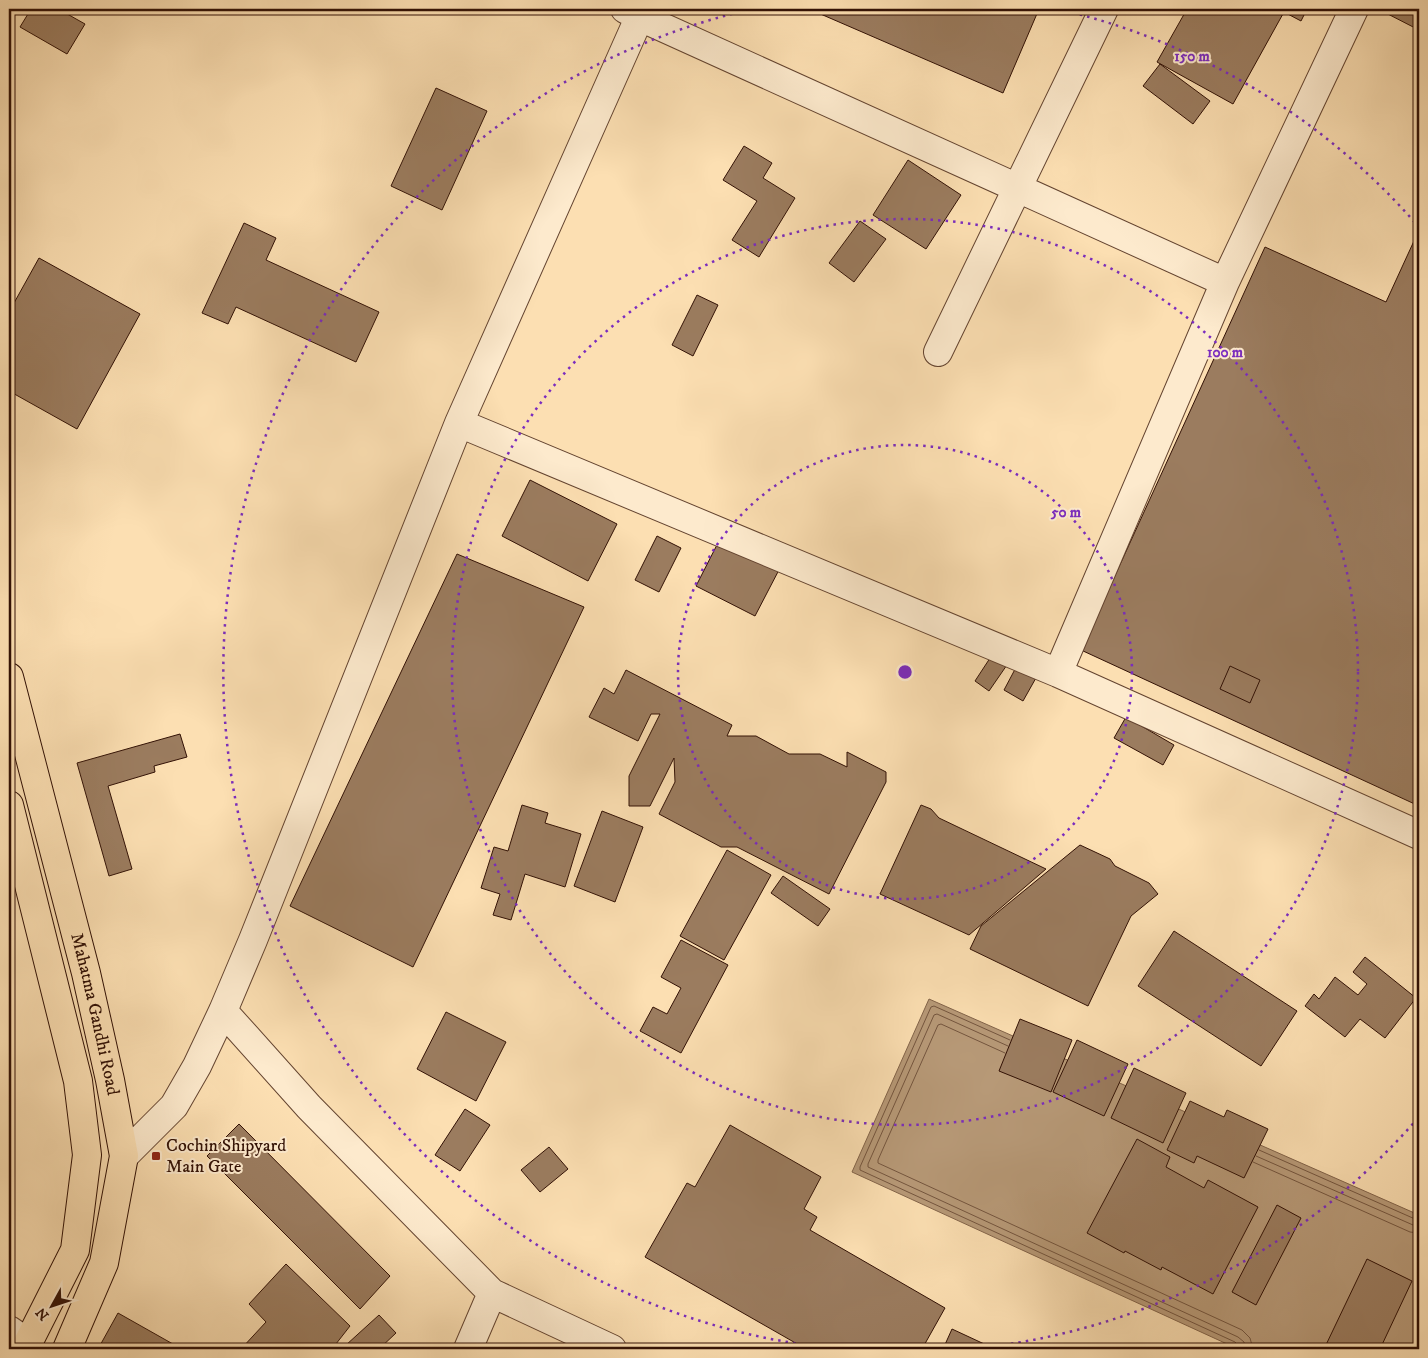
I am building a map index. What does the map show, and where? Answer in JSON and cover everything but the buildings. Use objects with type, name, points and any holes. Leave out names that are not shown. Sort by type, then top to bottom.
[{"type":"main road","name":"Mahatma Gandhi Road","points":[[9,677],[86,973],[110,1080],[124,1156],[104,1263],[67,1349]]},
{"type":"main road","name":"Mahatma Gandhi Road","points":[[9,805],[78,1082],[86,1155],[75,1250],[21,1341]]},
{"type":"main road","points":[[86,1155],[124,1156]]},
{"type":"lane","points":[[938,352],[1104,9]]},
{"type":"lane","points":[[1058,673],[1225,282],[1354,9]]},
{"type":"lane","points":[[124,1156],[174,1106],[197,1066],[223,1011],[257,931],[459,423],[636,11],[1225,282]]},
{"type":"lane","points":[[459,423],[1058,673],[1419,835]]},
{"type":"lane","points":[[223,1011],[309,1107],[492,1293],[612,1349]]},
{"type":"lane","points":[[468,1349],[492,1293]]},
{"type":"water","points":[[929,999],[1419,1215],[1419,1349],[1238,1349],[852,1172]]},
{"type":"place","name":"Cochin Shipyard Main Gate","points":[[156,1156]]}]
